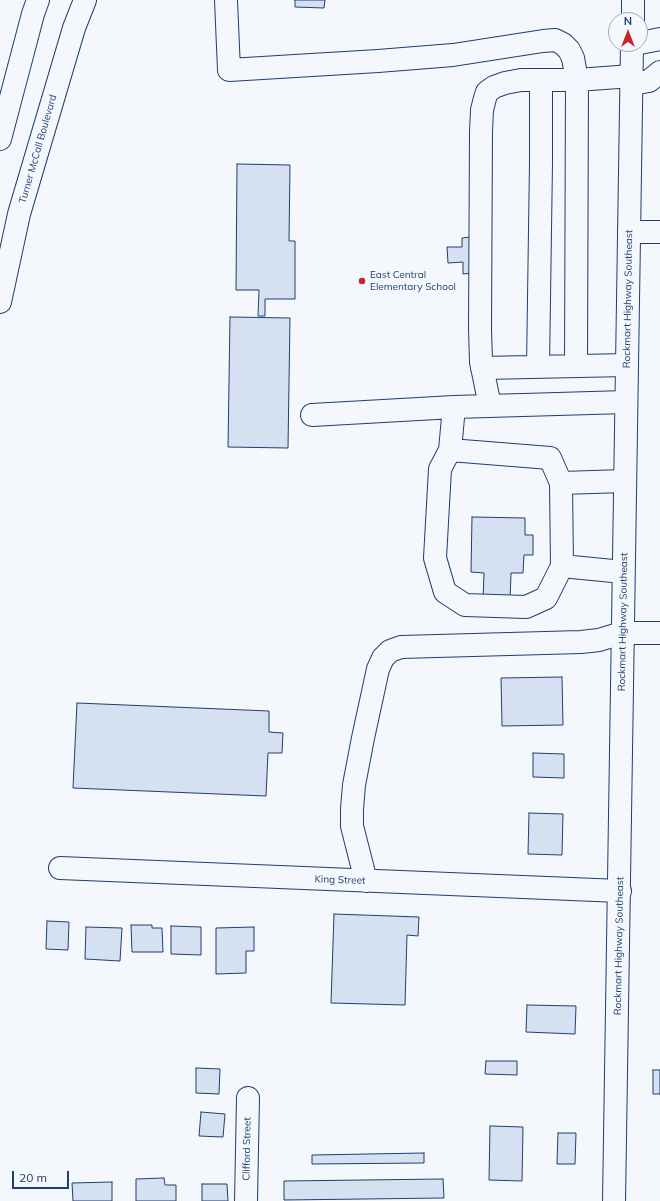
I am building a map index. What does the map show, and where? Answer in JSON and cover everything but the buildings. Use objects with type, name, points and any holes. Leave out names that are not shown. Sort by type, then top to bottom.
[{"type":"main road","name":"Turner McCall Boulevard","points":[[0,302],[19,214],[74,28],[85,0]]},
{"type":"main road","points":[[226,0],[229,70],[452,55],[555,40],[563,44],[569,50],[573,58],[577,80],[576,365]]},
{"type":"main road","points":[[633,0],[633,12]]},
{"type":"main road","points":[[0,139],[36,4]]},
{"type":"main road","points":[[648,41],[660,39]]},
{"type":"main road","name":"Rockmart Highway Southeast","points":[[614,1201],[632,52]]},
{"type":"main road","points":[[490,406],[481,362],[480,329],[481,132],[482,110],[487,92],[494,86],[510,82],[541,80],[649,81],[660,72]]},
{"type":"main road","points":[[538,367],[541,80]]},
{"type":"main road","points":[[629,232],[660,232]]},
{"type":"main road","points":[[482,368],[627,365]]},
{"type":"main road","points":[[312,415],[454,406],[626,402]]},
{"type":"main road","points":[[450,450],[550,458],[561,483],[562,566],[546,598],[526,607],[465,605],[445,592],[434,558],[440,469],[450,450],[454,406]]},
{"type":"main road","points":[[561,483],[625,481]]},
{"type":"main road","points":[[562,566],[623,572]]},
{"type":"main road","points":[[366,881],[352,826],[353,793],[378,670],[383,658],[390,651],[401,647],[581,642],[599,640],[622,633],[660,634]]},
{"type":"main road","name":"King Street","points":[[60,868],[620,891]]},
{"type":"main road","name":"Clifford Street","points":[[246,1201],[248,1098]]},
{"type":"place","name":"East Central Elementary School","points":[[362,281]]}]
